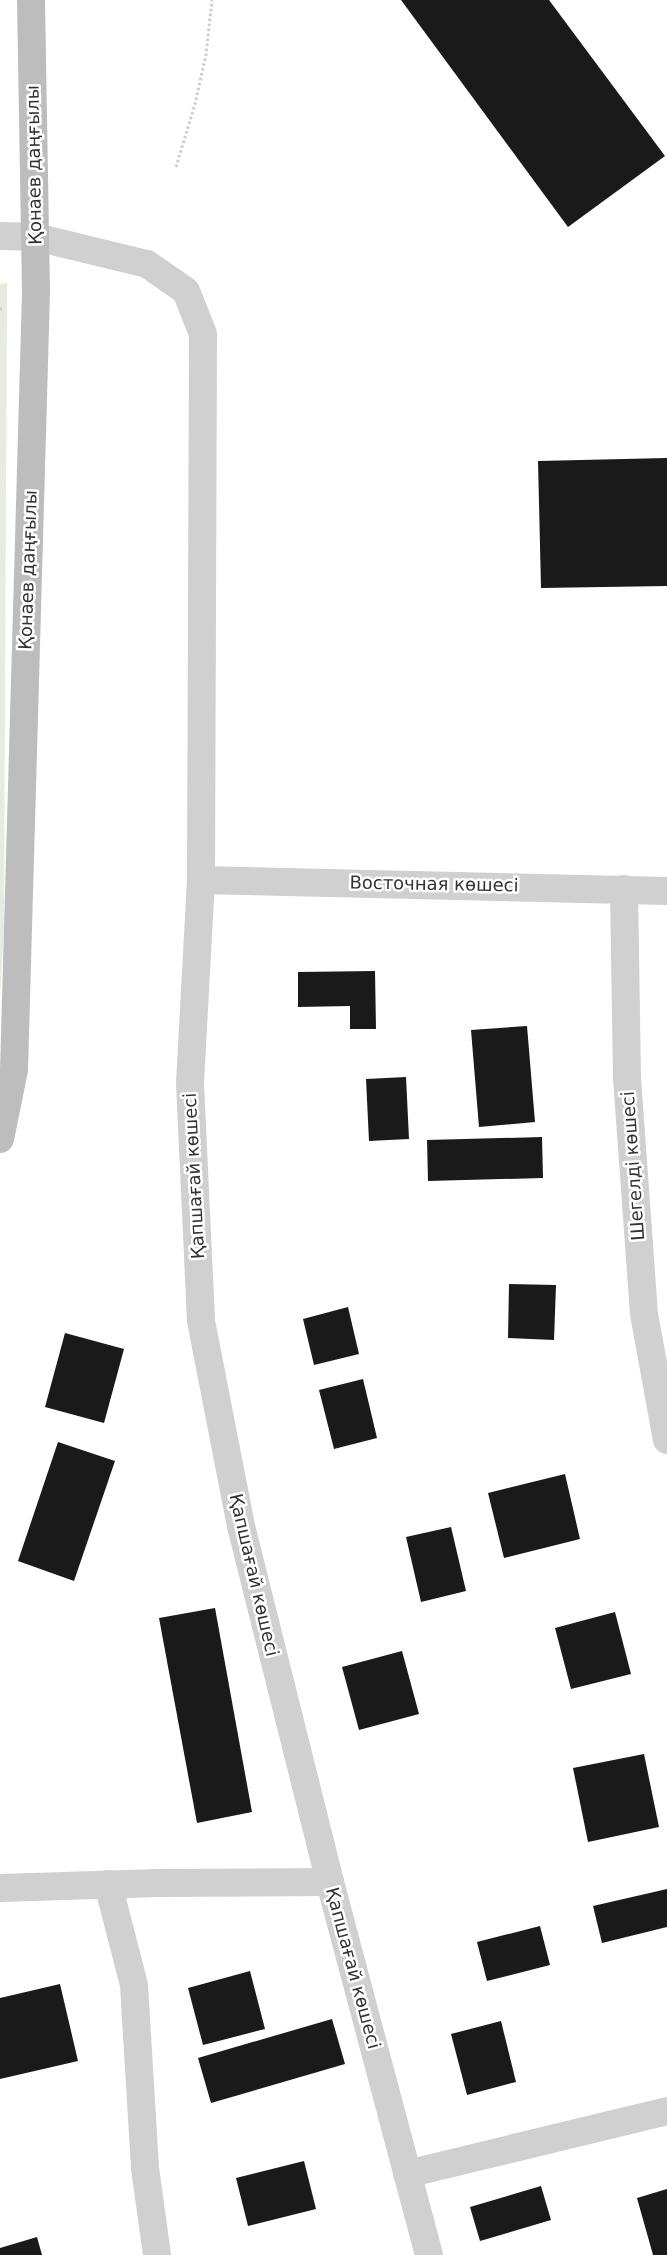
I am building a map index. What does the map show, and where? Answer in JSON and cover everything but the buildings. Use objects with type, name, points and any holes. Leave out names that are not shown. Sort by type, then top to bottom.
[{"type":"main road","name":"Қонаев даңғылы","points":[[0,1139],[14,1070],[36,310],[31,0]]},
{"type":"street","name":"Қапшағай көшесі","points":[[0,236],[36,237],[148,264],[186,291],[203,334],[201,880],[190,1083],[201,1321],[240,1526],[330,1882],[429,2255]]},
{"type":"street","name":"Восточная көшесі","points":[[201,880],[667,890]]},
{"type":"street","name":"Шегелді көшесі","points":[[624,889],[627,1078],[644,1314],[667,1440]]},
{"type":"street","points":[[0,1888],[108,1884],[330,1882]]},
{"type":"street","points":[[108,1884],[134,1985],[145,2168],[157,2255]]},
{"type":"street","points":[[407,2174],[667,2111]]},
{"type":"path","points":[[176,167],[196,104],[206,55],[212,0]]},
{"type":"shaded area","points":[[7,283],[4,928],[0,998],[0,284]]}]
